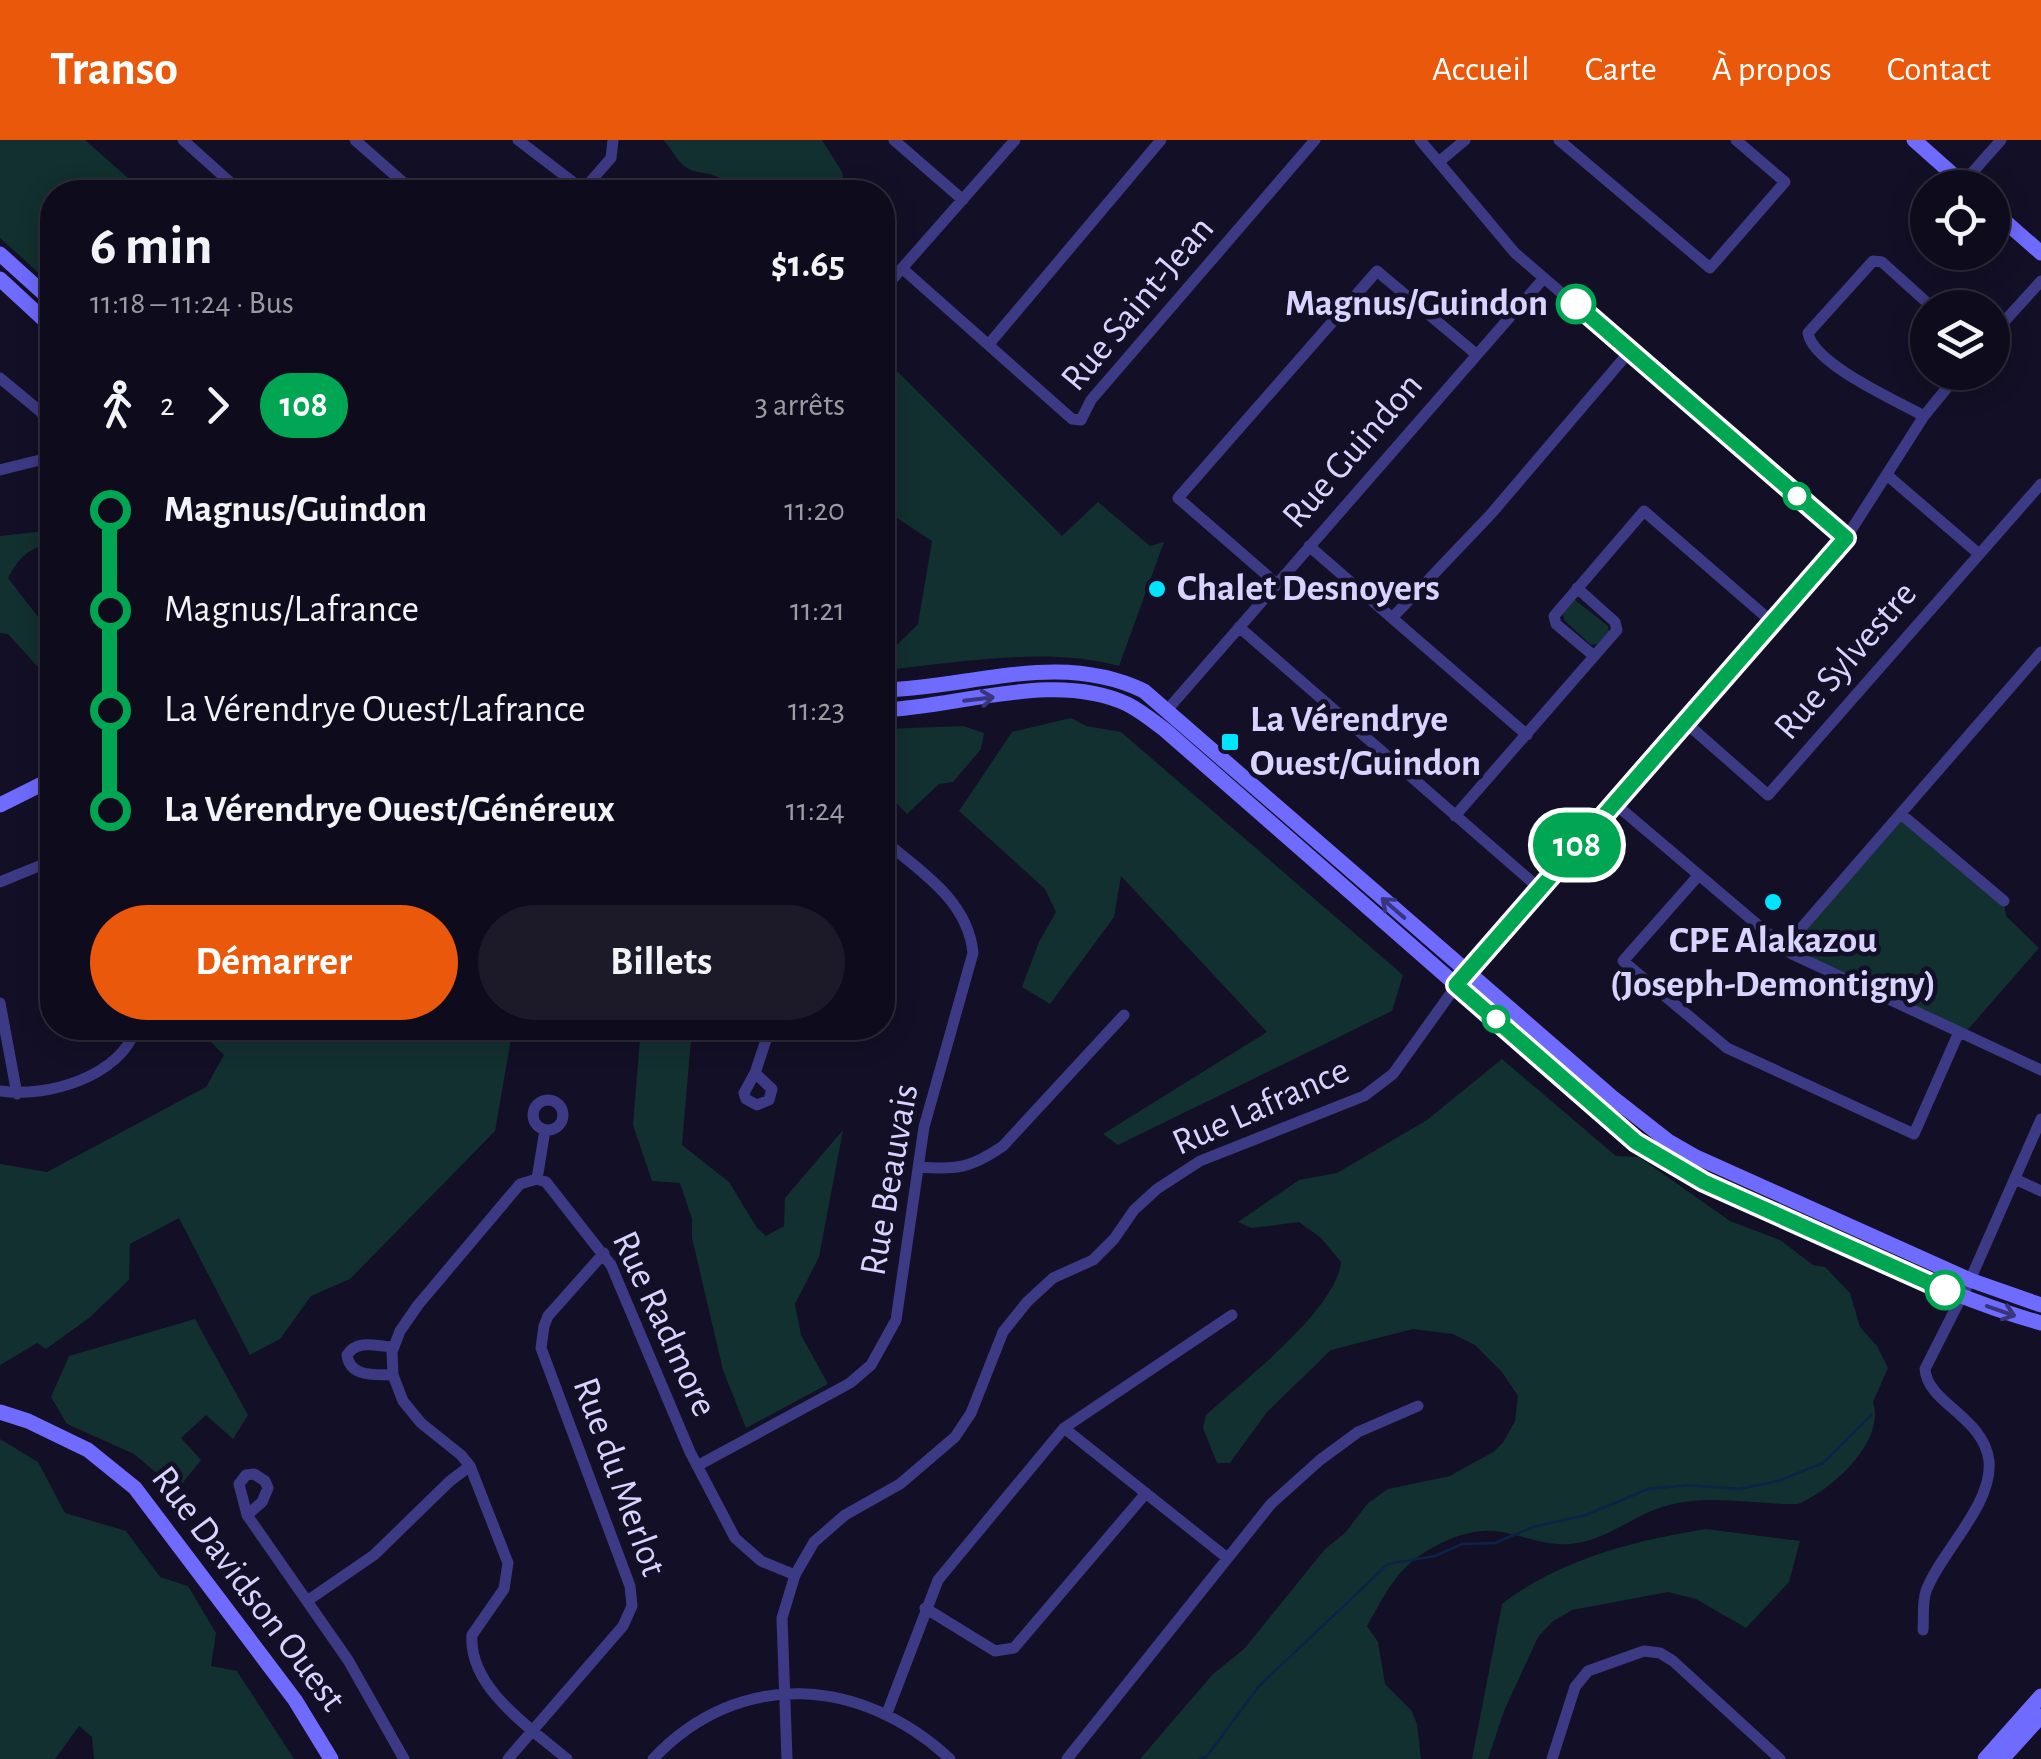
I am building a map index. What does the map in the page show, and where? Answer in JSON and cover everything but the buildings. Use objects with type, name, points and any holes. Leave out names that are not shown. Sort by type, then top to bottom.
[{"type":"main road","points":[[1914,140],[1948,170]]},
{"type":"main road","points":[[2010,226],[2041,253]]},
{"type":"main road","points":[[0,254],[40,290]]},
{"type":"main road","points":[[0,280],[40,317]]},
{"type":"main road","points":[[895,689],[1064,670],[1117,680],[1144,692],[1168,709],[1636,1142],[1704,1182],[1962,1297],[2041,1323]]},
{"type":"main road","points":[[895,709],[1056,690],[1079,691],[1126,704],[1165,730],[1462,978],[1668,1141],[1970,1280],[2041,1305]]},
{"type":"main road","points":[[0,805],[40,785]]},
{"type":"main road","name":"Rue Davidson Ouest","points":[[0,1412],[88,1450],[135,1488],[295,1700],[331,1759]]},
{"type":"main road","points":[[1985,1759],[2041,1696]]},
{"type":"main road","points":[[2002,1759],[2041,1716]]},
{"type":"street","points":[[183,140],[228,180]]},
{"type":"street","points":[[355,140],[400,180]]},
{"type":"street","points":[[518,140],[570,180]]},
{"type":"street","points":[[593,180],[611,158],[613,140]]},
{"type":"street","points":[[894,140],[963,200]]},
{"type":"street","points":[[895,279],[1015,140]]},
{"type":"street","points":[[989,344],[1161,140]]},
{"type":"street","name":"Rue Saint-Jean","points":[[904,270],[1072,419],[1081,420],[1091,400],[1315,140]]},
{"type":"street","points":[[1420,140],[1507,246],[1846,538]]},
{"type":"street","points":[[1440,161],[1466,140]]},
{"type":"street","points":[[1559,140],[1710,268],[1785,182],[1736,140]]},
{"type":"street","points":[[1978,170],[2001,140]]},
{"type":"street","points":[[1913,290],[1882,262],[1873,261],[1808,333],[1810,343],[1846,373],[1924,416]]},
{"type":"street","points":[[1276,584],[1178,498],[1377,271],[1476,354]]},
{"type":"street","name":"Rue Guindon","points":[[1168,709],[1544,278]]},
{"type":"street","points":[[2010,315],[2041,281]]},
{"type":"street","points":[[1392,618],[1492,514],[1630,350]]},
{"type":"street","points":[[0,378],[40,410]]},
{"type":"street","name":"Rue Lafrance","points":[[787,1759],[782,1618],[794,1575],[814,1542],[845,1515],[900,1484],[955,1437],[976,1404],[1003,1332],[1027,1302],[1053,1278],[1094,1260],[1134,1210],[1157,1189],[1200,1161],[1375,1090],[1404,1061],[1462,978],[1846,538],[1924,416],[1945,390]]},
{"type":"street","points":[[0,470],[40,460]]},
{"type":"street","points":[[1887,475],[1979,554]]},
{"type":"street","name":"Rue Sylvestre","points":[[1684,722],[1768,794],[2041,484]]},
{"type":"street","points":[[1594,656],[1554,620],[1555,612],[1644,511],[1772,622]]},
{"type":"street","points":[[1310,546],[1527,735]]},
{"type":"street","points":[[1456,816],[1617,626],[1577,588]]},
{"type":"street","points":[[1239,627],[1539,888]]},
{"type":"street","points":[[1783,948],[2041,652]]},
{"type":"street","points":[[1614,803],[1783,948],[1811,965],[2041,1070]]},
{"type":"street","points":[[1901,814],[2004,901]]},
{"type":"street","name":"Rue Beauvais","points":[[697,1466],[837,1392],[871,1365],[896,1320],[924,1127],[971,966],[972,937],[951,898],[895,851]]},
{"type":"street","points":[[0,882],[40,866]]},
{"type":"street","points":[[1698,876],[1624,961],[1727,1048],[1914,1134],[1960,1032]]},
{"type":"street","points":[[0,1003],[17,1094]]},
{"type":"street","points":[[920,1168],[955,1170],[986,1158],[1003,1146],[1124,1014]]},
{"type":"street","points":[[0,1091],[39,1092],[68,1084],[106,1065],[131,1040]]},
{"type":"street","points":[[755,1072],[766,1040]]},
{"type":"street","points":[[1923,1630],[1926,1592],[1984,1492],[1989,1458],[1977,1430],[1930,1386],[1925,1375],[1927,1362],[1970,1280],[2041,1119]]},
{"type":"street","points":[[545,1130],[537,1180],[515,1189],[418,1305],[393,1347],[393,1375],[411,1412],[470,1466],[500,1542],[508,1572],[504,1588],[474,1628],[472,1654],[490,1688],[567,1759]]},
{"type":"street","points":[[2014,1179],[2041,1191]]},
{"type":"street","name":"Rue Radmore","points":[[537,1180],[546,1182],[559,1195],[604,1253],[697,1466],[742,1547],[761,1561],[794,1575]]},
{"type":"street","name":"Rue du Merlot","points":[[508,1759],[623,1626],[632,1606],[630,1586],[541,1348],[548,1316],[604,1253]]},
{"type":"street","points":[[887,1712],[938,1580],[1064,1428],[1232,1316]]},
{"type":"street","points":[[393,1347],[360,1344],[347,1356],[354,1370],[393,1375]]},
{"type":"street","points":[[1067,1759],[1271,1504],[1358,1432],[1418,1406]]},
{"type":"street","points":[[1064,1428],[1226,1557]]},
{"type":"street","points":[[307,1601],[374,1555],[470,1466]]},
{"type":"street","points":[[925,1608],[996,1651],[1014,1648],[1146,1493]]},
{"type":"street","points":[[248,1515],[348,1660],[404,1759]]},
{"type":"street","points":[[1552,1759],[1578,1680],[1594,1667],[1644,1651],[1660,1653],[1673,1661],[1780,1759]]},
{"type":"street","points":[[654,1759],[688,1728],[721,1711],[784,1694],[833,1696],[887,1712],[917,1730],[950,1759]]},
{"type":"green space","points":[[0,140],[85,140],[130,180],[40,180],[40,274],[0,238]]},
{"type":"green space","points":[[663,140],[822,140],[844,180],[722,180],[683,165]]},
{"type":"green space","points":[[895,369],[1062,536],[1098,502],[1150,546],[1164,542],[1119,666],[1061,657],[1031,657],[895,669],[895,647],[918,624],[932,541],[895,517]]},
{"type":"green space","points":[[40,532],[40,547],[26,554],[8,578],[40,619],[40,669],[8,634],[0,633],[0,536]]},
{"type":"green space","points":[[1575,600],[1608,626],[1609,632],[1598,644],[1591,645],[1564,620],[1563,614]]},
{"type":"green space","points":[[1071,718],[1086,726],[1121,732],[1403,975],[1392,1011],[1118,1145],[1103,1134],[1267,1032],[1121,876],[1114,917],[1050,1004],[1022,987],[1039,942],[1056,912],[1045,889],[959,811],[1012,732]]},
{"type":"green space","points":[[963,726],[984,733],[981,749],[953,782],[939,784],[907,814],[895,802],[895,729]]},
{"type":"green space","points":[[1901,814],[2004,901],[2006,916],[2039,948],[1964,1034],[1783,949]]},
{"type":"green space","points":[[208,1040],[511,1040],[495,1131],[350,1279],[311,1296],[280,1339],[250,1355],[179,1218],[130,1244],[129,1280],[89,1318],[46,1349],[37,1343],[0,1365],[0,1164],[47,1172],[206,1087],[224,1055]]},
{"type":"green space","points":[[640,1040],[691,1040],[682,1145],[729,1182],[766,1236],[784,1226],[785,1198],[843,1130],[819,1257],[795,1304],[801,1335],[828,1384],[746,1428],[723,1370],[692,1238],[692,1219],[680,1183],[652,1181],[633,1125]]},
{"type":"green space","points":[[1502,1059],[1616,1156],[1639,1157],[1730,1221],[1780,1240],[1813,1265],[1825,1267],[1850,1293],[1860,1327],[1877,1346],[1888,1368],[1873,1402],[1875,1417],[1864,1448],[1826,1488],[1798,1504],[1685,1502],[1657,1509],[1577,1543],[1548,1543],[1490,1531],[1450,1539],[1425,1552],[1394,1581],[1367,1626],[1378,1642],[1385,1684],[1411,1710],[1417,1724],[1421,1759],[1140,1759],[1213,1674],[1244,1649],[1368,1503],[1388,1489],[1450,1476],[1493,1452],[1515,1421],[1518,1396],[1502,1372],[1475,1345],[1453,1334],[1413,1329],[1331,1350],[1267,1412],[1230,1463],[1217,1463],[1203,1428],[1206,1415],[1306,1323],[1335,1281],[1341,1262],[1321,1238],[1299,1222],[1251,1228],[1238,1222],[1299,1180],[1337,1173],[1427,1120]]},
{"type":"green space","points":[[195,1319],[248,1415],[233,1439],[206,1415],[181,1438],[201,1460],[177,1490],[134,1454],[67,1424],[51,1397],[69,1356]]},
{"type":"green space","points":[[0,1439],[38,1462],[65,1513],[126,1531],[160,1577],[188,1586],[216,1633],[211,1666],[237,1671],[294,1759],[94,1759],[92,1737],[79,1726],[55,1759],[0,1759]]},
{"type":"green space","points":[[1706,1529],[1800,1541],[1789,1582],[1746,1628],[1696,1599],[1668,1592],[1572,1610],[1552,1622],[1538,1637],[1504,1711],[1488,1759],[1472,1759],[1502,1604],[1548,1575],[1599,1554]]},
{"type":"waterway","points":[[1200,1759],[1207,1756],[1259,1686],[1388,1564],[1435,1556],[1462,1544],[1495,1543],[1533,1527],[1586,1515],[1648,1489],[1688,1485],[1739,1489],[1778,1481],[1823,1463],[1871,1415]]},
{"type":"bus line","name":"108","points":[[1576,304],[1846,538],[1456,985],[1657,1156],[1704,1182],[1945,1290]]},
{"type":"place","name":"Magnus/Guindon","points":[[1576,304]]},
{"type":"place","name":"Chalet Desnoyers","points":[[1157,589]]},
{"type":"place","name":"La Vérendrye Ouest/Guindon","points":[[1230,742]]},
{"type":"place","name":"CPE Alakazou (Joseph-Demontigny)","points":[[1773,902]]}]
